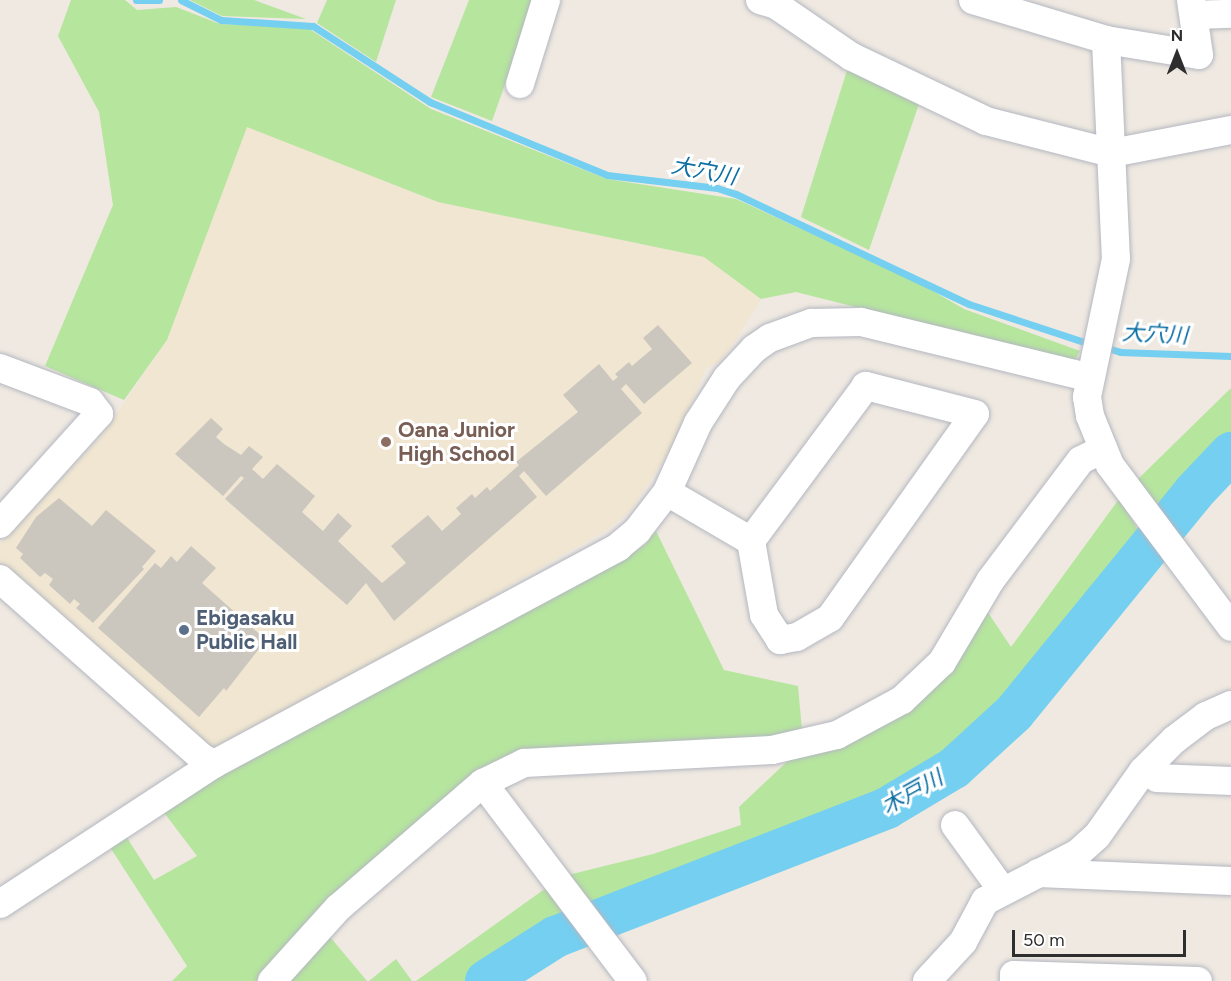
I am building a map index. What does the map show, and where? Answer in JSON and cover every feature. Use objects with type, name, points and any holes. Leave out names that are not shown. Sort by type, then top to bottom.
[{"type":"street","points":[[520,84],[546,0]]},
{"type":"street","points":[[760,0],[776,5],[852,57],[986,121],[1112,153],[1231,130]]},
{"type":"street","points":[[973,0],[1024,6],[1106,40],[1199,55],[1192,8],[1231,14]]},
{"type":"street","points":[[1106,40],[1116,259],[1095,357],[1090,416],[1110,465],[1231,627]]},
{"type":"street","points":[[0,904],[214,764],[618,547],[637,531],[667,492],[698,423],[727,378],[754,349],[770,338],[811,323],[861,322],[1095,357]]},
{"type":"street","points":[[0,368],[90,402],[99,414],[0,524]]},
{"type":"street","points":[[667,492],[751,541],[764,615],[780,640],[797,637],[830,618],[975,414],[866,386],[751,541]]},
{"type":"street","points":[[272,981],[338,908],[483,783],[524,763],[772,750],[846,730],[902,700],[942,662],[990,581],[1081,460],[1104,449]]},
{"type":"street","points":[[0,579],[201,757],[214,764]]},
{"type":"street","points":[[927,981],[963,942],[985,901],[1034,873],[1078,853],[1097,836],[1143,771],[1174,740],[1206,716],[1231,705]]},
{"type":"street","points":[[1157,778],[1231,781]]},
{"type":"street","points":[[483,783],[630,977]]},
{"type":"street","points":[[954,825],[1002,890]]},
{"type":"street","points":[[1034,873],[1231,881]]},
{"type":"street","points":[[1014,981],[1014,975],[1198,981]]},
{"type":"shaded area","name":"Oana Junior High School","points":[[247,126],[438,202],[704,257],[761,299],[720,361],[706,368],[674,444],[631,510],[605,531],[498,592],[466,619],[219,754],[0,568],[0,544],[99,439],[167,340]]},
{"type":"green space","points":[[71,0],[125,0],[137,10],[176,7],[220,24],[308,28],[431,109],[607,179],[736,199],[919,283],[964,309],[1080,351],[1074,362],[796,292],[761,299],[704,257],[438,202],[247,127],[167,340],[124,400],[45,366],[113,205],[99,112],[58,36]]},
{"type":"green space","points":[[190,0],[254,0],[306,19],[222,16]]},
{"type":"green space","points":[[327,0],[396,0],[376,62],[317,23]]},
{"type":"green space","points":[[469,0],[535,0],[492,121],[431,97]]},
{"type":"green space","points":[[849,64],[920,101],[869,250],[801,217]]},
{"type":"green space","points":[[1231,388],[1231,437],[1162,510],[1136,481]]},
{"type":"green space","points":[[1119,499],[1142,536],[1029,679],[952,759],[879,803],[595,905],[564,876],[653,854],[741,825],[739,807],[794,755],[839,741],[987,611],[1011,647]]},
{"type":"green space","points":[[656,531],[724,670],[798,686],[802,730],[771,742],[524,754],[266,981],[172,981],[187,966],[106,841],[122,830],[154,880],[197,856],[159,806],[624,558],[645,545]]},
{"type":"green space","points":[[553,883],[568,917],[465,981],[416,981]]},
{"type":"green space","points":[[326,932],[367,981],[281,981]]},
{"type":"green space","points":[[396,959],[412,981],[369,981]]},
{"type":"building","points":[[658,325],[692,363],[644,404],[626,384],[621,389],[642,413],[546,496],[524,471],[519,476],[537,497],[394,621],[366,583],[347,605],[225,499],[244,478],[241,476],[223,496],[175,454],[211,418],[223,429],[216,437],[224,444],[241,455],[249,446],[263,457],[252,469],[263,479],[277,464],[315,496],[302,512],[323,531],[338,513],[352,526],[338,541],[382,583],[406,563],[391,546],[428,515],[442,531],[461,514],[456,508],[472,494],[475,498],[487,487],[490,491],[519,465],[516,462],[578,412],[563,395],[599,364],[613,381],[618,377],[615,374],[629,362],[632,366],[652,349],[643,338]]},
{"type":"building","points":[[59,498],[92,526],[106,510],[156,551],[142,567],[144,569],[93,623],[76,608],[80,604],[74,599],[70,604],[49,585],[53,579],[45,573],[40,577],[20,558],[23,554],[16,548],[36,517]]},
{"type":"building","points":[[191,546],[216,568],[202,583],[266,640],[226,691],[224,688],[199,717],[98,628],[155,563],[161,568],[171,556],[177,562]]},
{"type":"waterway","name":"大穴川","points":[[136,0],[159,0]]},
{"type":"waterway","name":"大穴川","points":[[181,0],[221,20],[313,26],[430,102],[607,175],[717,188],[736,194],[969,304],[1093,345]]},
{"type":"waterway","name":"大穴川","points":[[1104,347],[1120,352],[1231,356]]},
{"type":"waterway","name":"木戸川","points":[[486,981],[555,937],[887,808],[954,768],[1014,713],[1194,492],[1231,453]]},
{"type":"place","name":"Oana Junior High School","points":[[386,442]]},
{"type":"place","name":"Ebigasaku Public Hall","points":[[184,630]]}]
